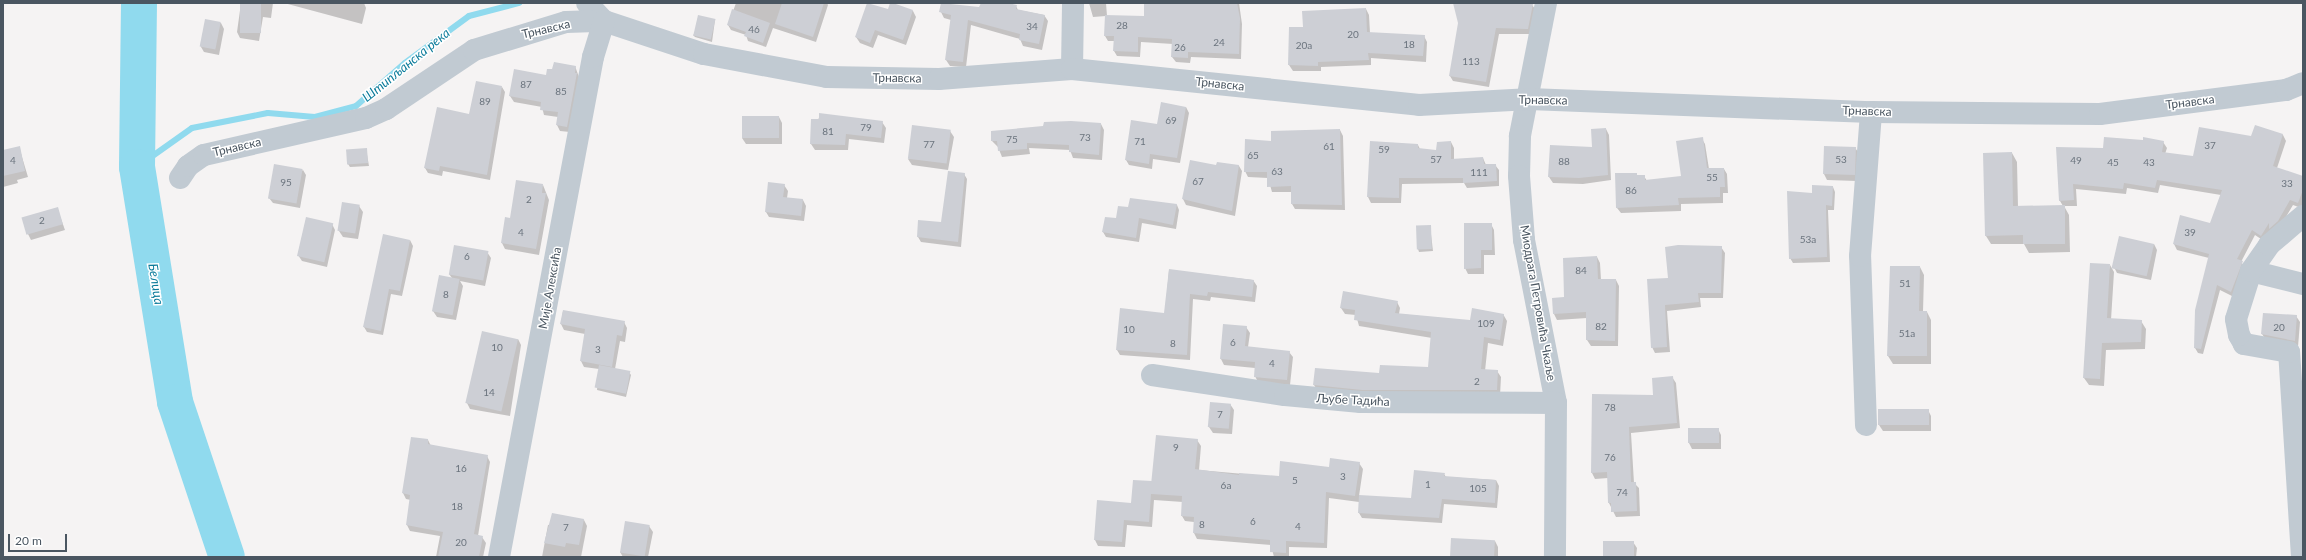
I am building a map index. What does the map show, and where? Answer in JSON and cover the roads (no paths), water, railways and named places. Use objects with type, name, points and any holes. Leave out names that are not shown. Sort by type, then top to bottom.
[{"type":"street","points":[[587,3],[604,21]]},
{"type":"street","points":[[1072,69],[1073,3]]},
{"type":"street","name":"Миодрага Петровића Чкаље","points":[[1546,3],[1520,136],[1519,176],[1524,240],[1556,403],[1555,557]]},
{"type":"street","name":"Трнавска","points":[[180,178],[188,166],[204,155],[366,118],[393,105],[474,50],[566,22],[604,21],[704,54],[827,77],[939,79],[1072,69],[1419,105],[1528,99],[1871,112],[2100,114],[2286,90],[2303,83]]},
{"type":"street","name":"Мије Алексића","points":[[499,557],[594,57],[604,21]]},
{"type":"street","points":[[1866,425],[1860,256],[1871,112]]},
{"type":"street","points":[[2302,557],[2289,352],[2253,347],[2244,344],[2239,335],[2236,319],[2251,271],[2269,245],[2303,216]]},
{"type":"street","points":[[2251,271],[2303,284]]},
{"type":"street","name":"Љубе Тадића","points":[[1152,375],[1285,395],[1361,402],[1556,403]]},
{"type":"waterway","name":"Белица","points":[[139,3],[137,167],[175,402],[227,557]]},
{"type":"waterway","name":"Штипљанска река","points":[[137,167],[192,128],[268,113],[315,117],[356,106],[405,63],[469,16],[519,3]]}]
